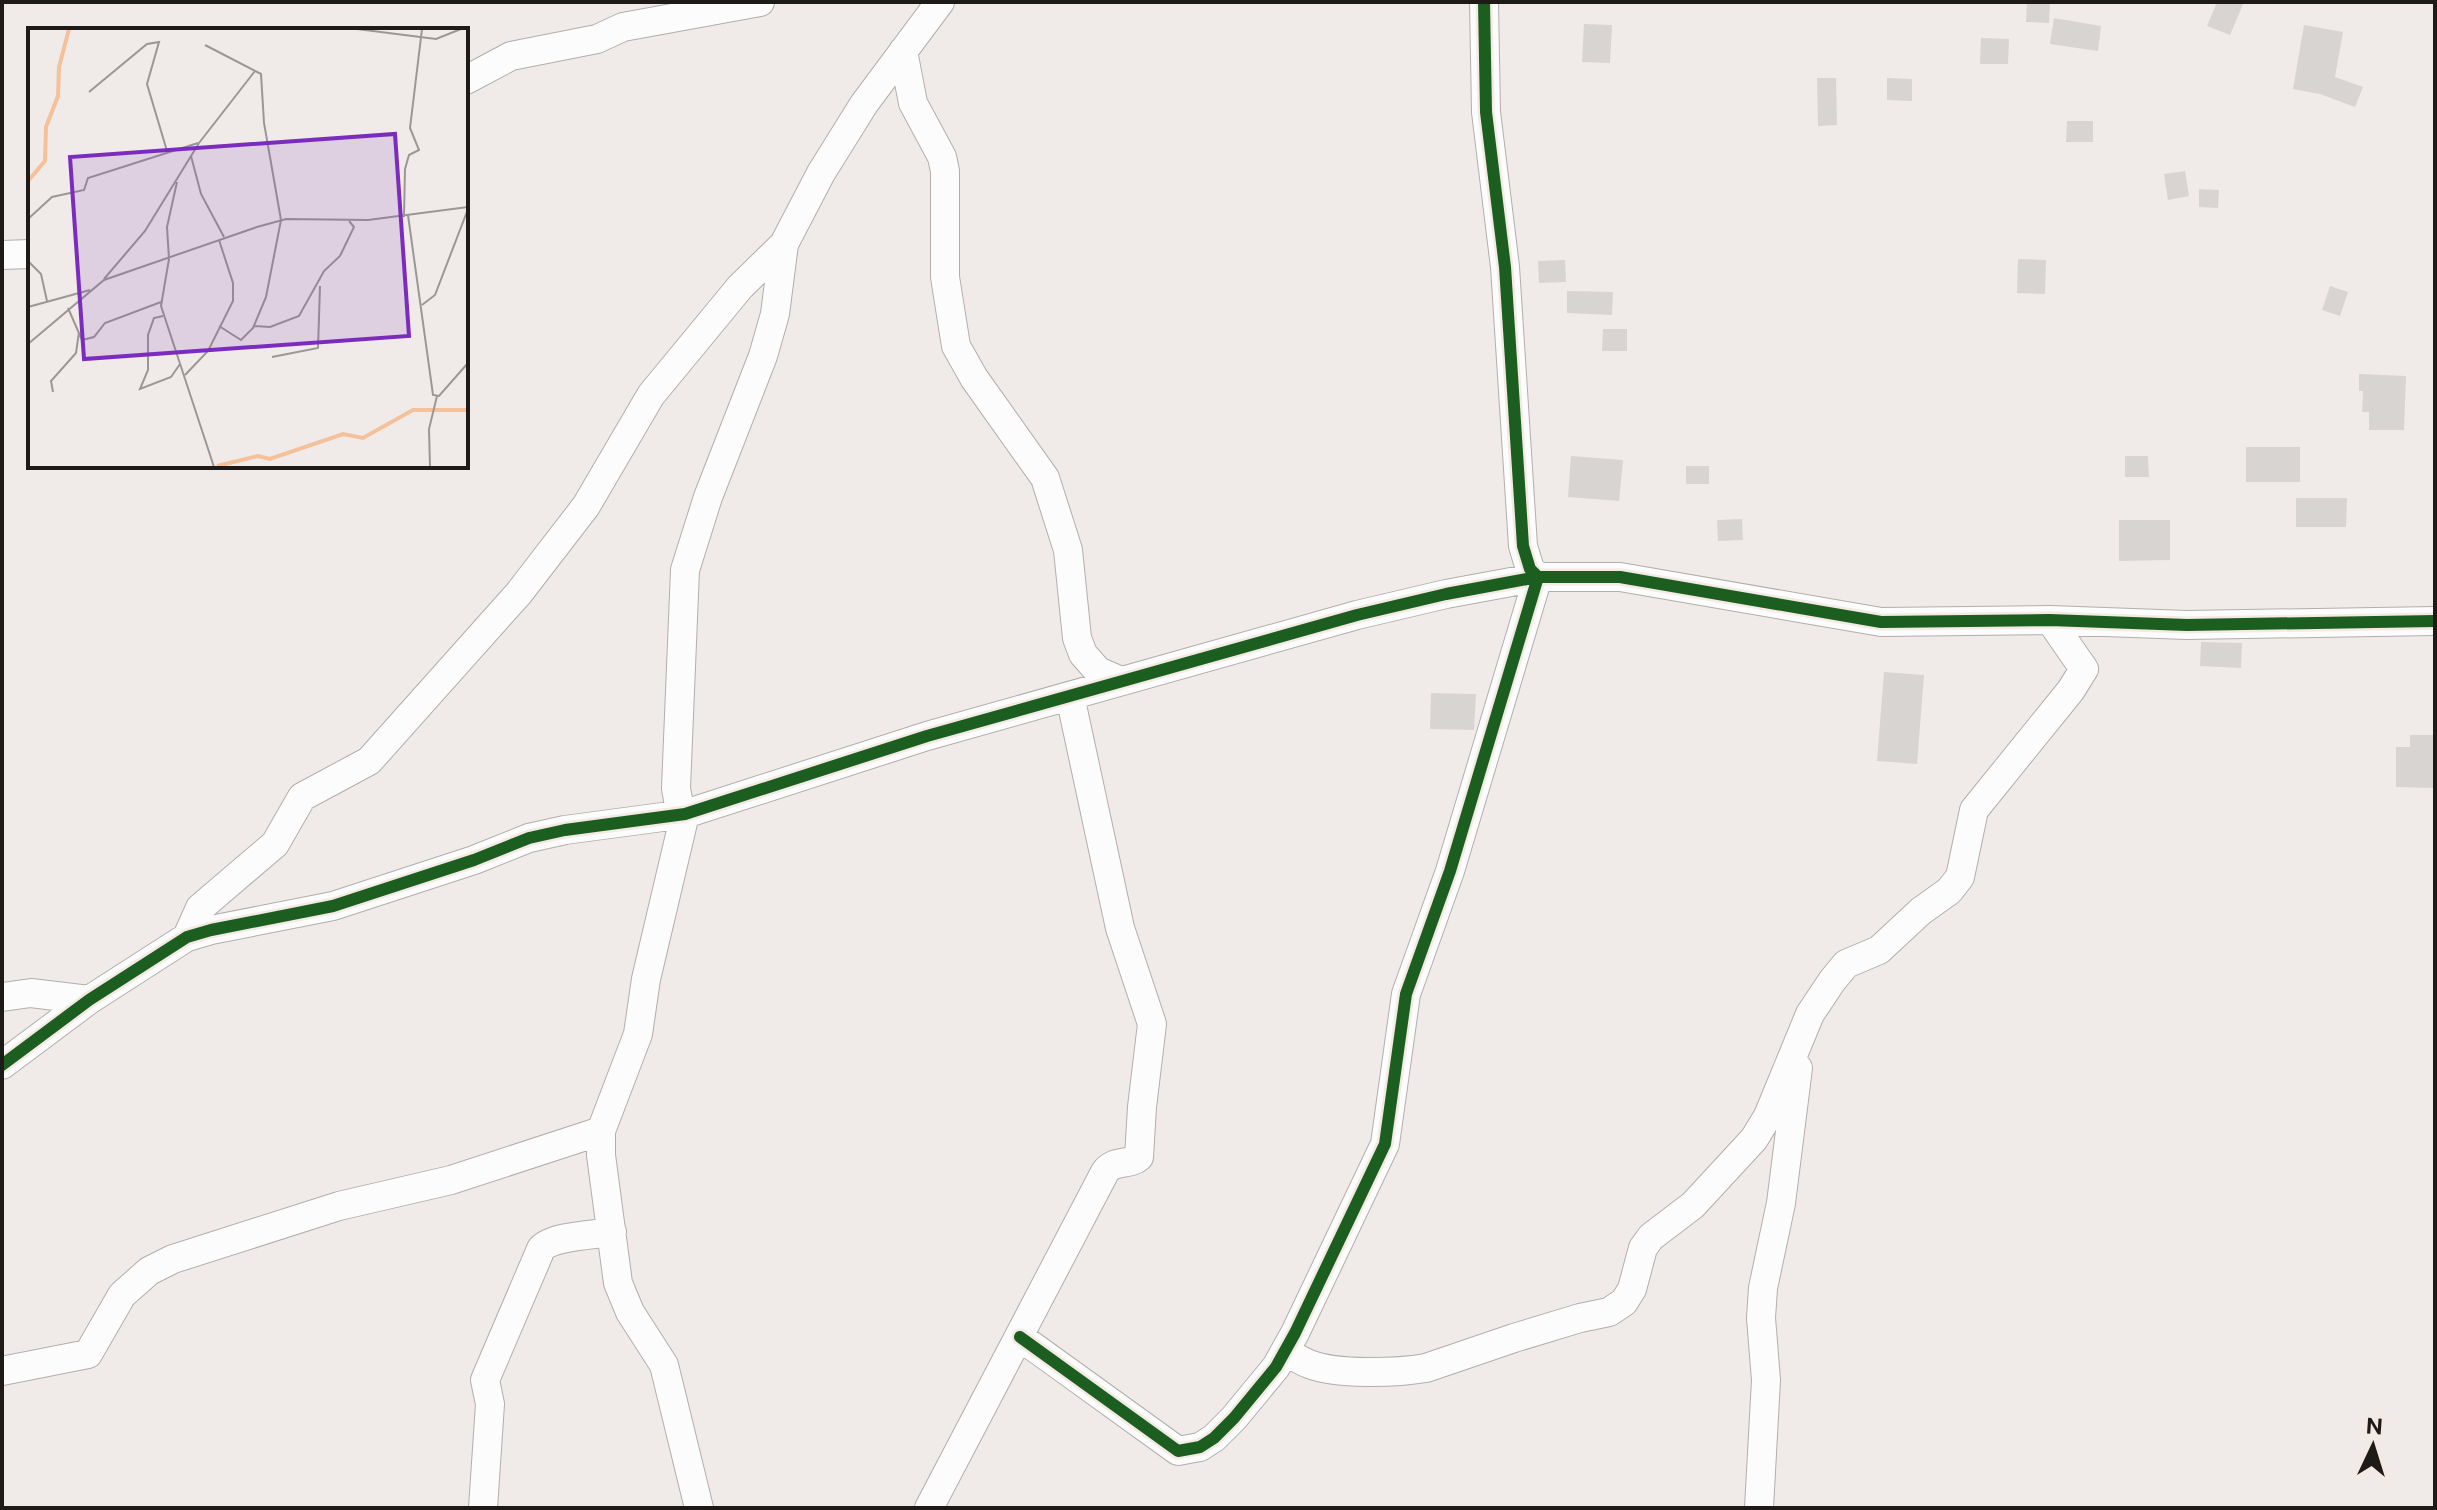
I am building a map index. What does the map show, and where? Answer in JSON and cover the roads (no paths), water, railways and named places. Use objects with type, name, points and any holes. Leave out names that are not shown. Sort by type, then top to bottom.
[{"type":"street","points":[[468,79],[511,56],[597,39],[623,27],[728,5],[760,2]]},
{"type":"street","points":[[187,937],[200,908],[275,844],[302,797],[369,761],[519,593],[586,506],[651,395],[740,287],[784,244],[821,173],[864,104],[940,2]]},
{"type":"street","points":[[1484,2],[1486,112],[1505,267],[1523,546],[1530,569],[1538,577]]},
{"type":"street","points":[[903,51],[913,103],[942,157],[945,171],[945,277],[956,346],[974,378],[1045,478],[1068,550],[1077,638],[1083,654],[1098,671],[1121,681]]},
{"type":"street","points":[[699,1508],[664,1365],[630,1312],[618,1283],[601,1155],[601,1131],[638,1034],[646,979],[685,814],[676,788],[685,570],[708,497],[763,356],[775,314],[784,244]]},
{"type":"street","points":[[2,255],[28,254]]},
{"type":"street","points":[[1020,1337],[1178,1451],[1200,1447],[1214,1438],[1234,1418],[1286,1352],[1385,1144],[1406,994],[1450,871],[1538,577]]},
{"type":"street","points":[[2,1065],[89,1000],[187,937],[333,906],[474,860],[529,838],[565,830],[685,814],[927,736],[1357,615],[1538,577],[1620,577],[1881,622],[2050,620],[2187,625],[2435,621]]},
{"type":"street","points":[[1286,1352],[1311,1365],[1326,1368],[1401,1373],[1426,1368],[1580,1318],[1609,1312],[1624,1302],[1632,1289],[1643,1248],[1651,1237],[1693,1205],[1754,1139],[1768,1116],[1803,1027],[1846,964],[1879,950],[1921,911],[1949,891],[1960,877],[1974,810],[2071,690],[2084,669],[2050,620]]},
{"type":"street","points":[[929,1508],[1105,1172],[1115,1163],[1130,1162],[1139,1157],[1152,1024],[1120,928],[1070,696]]},
{"type":"street","points":[[2,997],[31,993],[89,1000]]},
{"type":"street","points":[[1759,1508],[1766,1380],[1761,1318],[1763,1288],[1781,1203],[1803,1027]]},
{"type":"street","points":[[2,1371],[88,1354],[122,1295],[149,1271],[173,1259],[339,1206],[451,1180],[601,1131]]},
{"type":"street","points":[[483,1508],[490,1404],[485,1380],[541,1249],[546,1243],[556,1240],[612,1232]]}]
